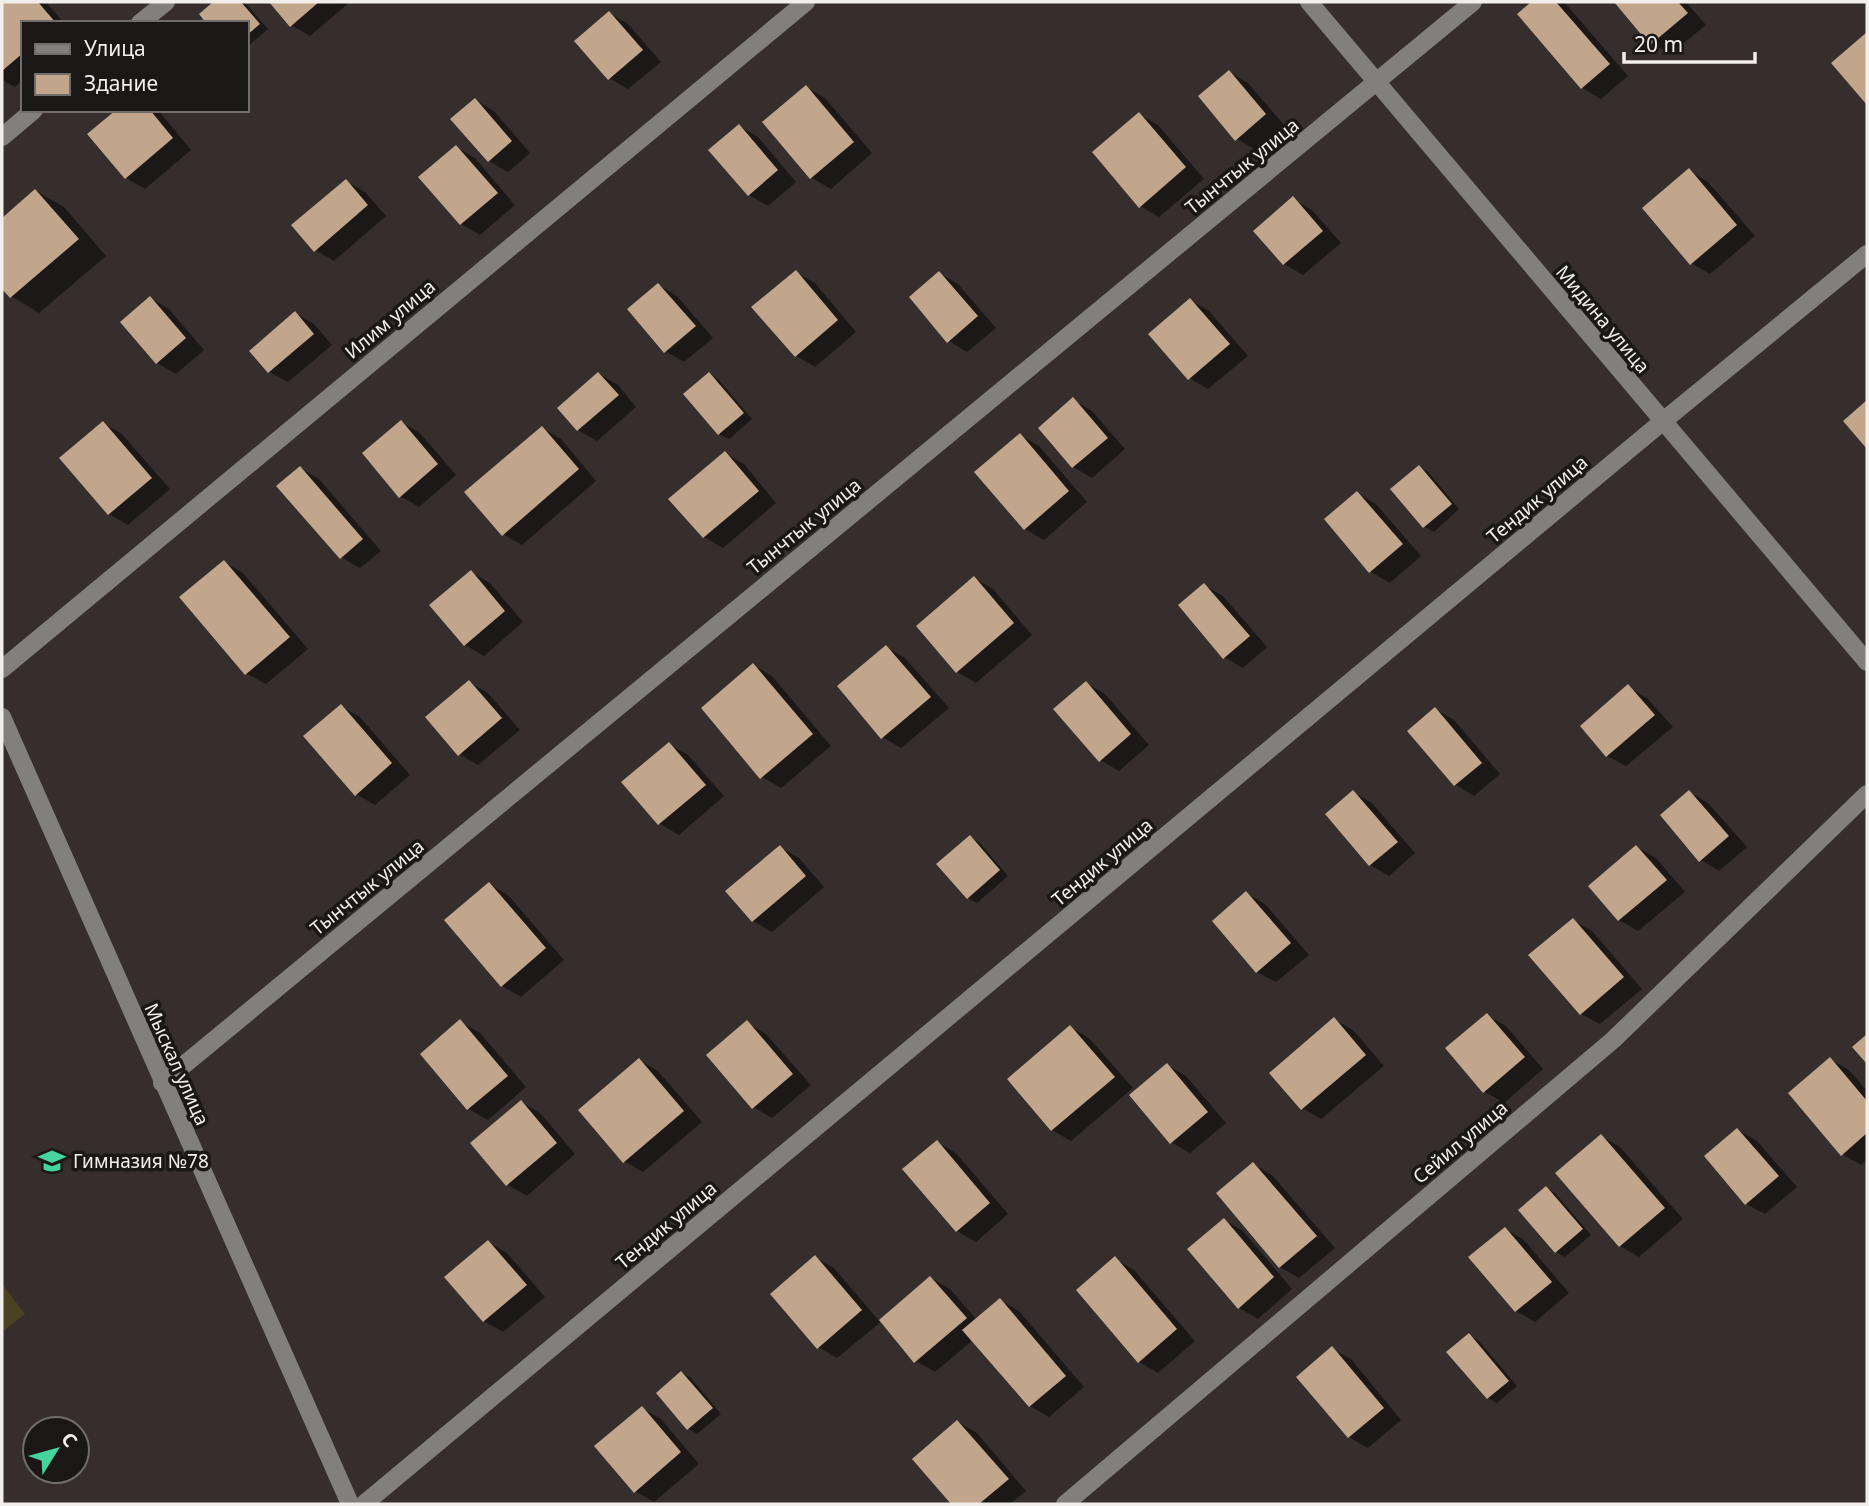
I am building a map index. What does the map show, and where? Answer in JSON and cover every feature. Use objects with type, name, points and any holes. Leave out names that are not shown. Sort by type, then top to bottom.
[{"type":"street","points":[[142,21],[166,2]]},
{"type":"street","name":"Илим улица","points":[[2,669],[806,2]]},
{"type":"street","name":"Мидина улица","points":[[1309,2],[1867,662]]},
{"type":"street","name":"Тынчтык улица","points":[[162,1083],[1473,2]]},
{"type":"street","points":[[2,136],[32,112]]},
{"type":"street","name":"Тендик улица","points":[[364,1504],[1867,254]]},
{"type":"street","name":"Мыскал улица","points":[[2,717],[349,1504]]},
{"type":"street","name":"Сейил улица","points":[[1065,1504],[1613,1040],[1867,794]]},
{"type":"shaded area","points":[[2,1284],[25,1314],[2,1332]]},
{"type":"building","points":[[2,2],[38,2],[54,21],[21,21],[21,55],[2,71]]},
{"type":"building","points":[[213,2],[241,2],[260,24],[248,34],[248,21],[204,21],[199,14]]},
{"type":"building","points":[[269,2],[319,2],[290,27]]},
{"type":"building","points":[[1531,2],[1556,2],[1610,64],[1581,89],[1517,14]]},
{"type":"building","points":[[1614,2],[1678,2],[1688,13],[1650,45]]},
{"type":"building","points":[[609,11],[643,50],[608,80],[574,41]]},
{"type":"building","points":[[1867,32],[1867,105],[1831,63]]},
{"type":"building","points":[[1229,70],[1266,114],[1235,141],[1198,96]]},
{"type":"building","points":[[806,85],[854,142],[810,179],[762,122]]},
{"type":"building","points":[[475,98],[512,141],[488,162],[450,119]]},
{"type":"building","points":[[114,112],[152,112],[173,138],[125,179],[87,134]]},
{"type":"building","points":[[1139,112],[1186,167],[1139,208],[1092,152]]},
{"type":"building","points":[[739,124],[778,170],[748,196],[708,150]]},
{"type":"building","points":[[456,145],[498,193],[460,225],[418,177]]},
{"type":"building","points":[[1689,168],[1737,225],[1690,265],[1642,208]]},
{"type":"building","points":[[346,179],[368,205],[314,252],[291,225]]},
{"type":"building","points":[[35,189],[79,239],[10,298],[2,289],[2,218]]},
{"type":"building","points":[[1293,196],[1323,231],[1283,265],[1253,231]]},
{"type":"building","points":[[796,270],[838,320],[795,357],[751,307]]},
{"type":"building","points":[[939,271],[978,316],[947,343],[909,297]]},
{"type":"building","points":[[658,283],[696,326],[664,353],[627,309]]},
{"type":"building","points":[[150,296],[186,338],[156,364],[120,322]]},
{"type":"building","points":[[1190,298],[1230,344],[1188,380],[1148,334]]},
{"type":"building","points":[[295,311],[314,334],[268,373],[249,351]]},
{"type":"building","points":[[598,372],[619,395],[577,431],[557,408]]},
{"type":"building","points":[[709,372],[744,413],[718,435],[683,394]]},
{"type":"building","points":[[1073,397],[1108,438],[1072,468],[1038,428]]},
{"type":"building","points":[[1867,400],[1867,449],[1843,421]]},
{"type":"building","points":[[401,420],[438,464],[399,498],[362,453]]},
{"type":"building","points":[[103,421],[152,478],[108,515],[59,458]]},
{"type":"building","points":[[542,426],[579,469],[502,536],[464,492]]},
{"type":"building","points":[[1020,433],[1069,491],[1024,530],[974,472]]},
{"type":"building","points":[[725,451],[759,491],[703,538],[668,499]]},
{"type":"building","points":[[1419,465],[1452,504],[1423,528],[1390,489]]},
{"type":"building","points":[[300,466],[363,539],[340,559],[276,486]]},
{"type":"building","points":[[1357,491],[1403,544],[1369,573],[1324,519]]},
{"type":"building","points":[[224,560],[290,637],[245,675],[179,597]]},
{"type":"building","points":[[471,570],[505,611],[464,646],[429,605]]},
{"type":"building","points":[[974,576],[1014,623],[956,673],[916,626]]},
{"type":"building","points":[[1204,583],[1250,636],[1223,659],[1178,605]]},
{"type":"building","points":[[886,645],[931,697],[881,739],[837,686]]},
{"type":"building","points":[[753,663],[813,734],[760,779],[701,708]]},
{"type":"building","points":[[469,680],[502,718],[458,756],[425,717]]},
{"type":"building","points":[[1086,681],[1131,734],[1099,762],[1053,709]]},
{"type":"building","points":[[1628,684],[1655,715],[1606,757],[1580,726]]},
{"type":"building","points":[[341,704],[392,763],[355,796],[303,736]]},
{"type":"building","points":[[1435,707],[1482,763],[1454,786],[1407,731]]},
{"type":"building","points":[[669,742],[706,785],[658,825],[621,782]]},
{"type":"building","points":[[1353,790],[1398,842],[1369,866],[1325,814]]},
{"type":"building","points":[[1689,790],[1729,836],[1699,862],[1660,815]]},
{"type":"building","points":[[970,835],[1000,870],[967,899],[936,864]]},
{"type":"building","points":[[780,845],[806,876],[752,922],[725,891]]},
{"type":"building","points":[[1636,845],[1667,880],[1618,921],[1588,886]]},
{"type":"building","points":[[489,882],[546,948],[501,987],[444,920]]},
{"type":"building","points":[[1246,891],[1291,943],[1256,973],[1212,921]]},
{"type":"building","points":[[1573,918],[1624,977],[1580,1015],[1528,955]]},
{"type":"building","points":[[1487,1013],[1525,1057],[1483,1093],[1445,1048]]},
{"type":"building","points":[[1334,1017],[1366,1055],[1301,1110],[1269,1073]]},
{"type":"building","points":[[460,1019],[508,1076],[467,1110],[420,1054]]},
{"type":"building","points":[[747,1020],[793,1074],[752,1109],[706,1055]]},
{"type":"building","points":[[1070,1025],[1115,1077],[1051,1131],[1007,1079]]},
{"type":"building","points":[[1867,1034],[1867,1064],[1852,1047]]},
{"type":"building","points":[[1830,1057],[1867,1101],[1867,1133],[1841,1156],[1788,1093]]},
{"type":"building","points":[[639,1058],[684,1111],[623,1163],[578,1110]]},
{"type":"building","points":[[1167,1063],[1208,1112],[1170,1144],[1129,1095]]},
{"type":"building","points":[[521,1100],[557,1143],[506,1186],[470,1143]]},
{"type":"building","points":[[1737,1128],[1779,1176],[1745,1205],[1704,1156]]},
{"type":"building","points":[[1601,1134],[1665,1208],[1619,1247],[1555,1173]]},
{"type":"building","points":[[937,1140],[990,1203],[956,1232],[902,1169]]},
{"type":"building","points":[[1253,1162],[1317,1236],[1279,1268],[1216,1193]]},
{"type":"building","points":[[1546,1186],[1583,1229],[1555,1253],[1518,1210]]},
{"type":"building","points":[[1224,1218],[1274,1277],[1238,1309],[1187,1249]]},
{"type":"building","points":[[1505,1227],[1552,1282],[1515,1312],[1468,1257]]},
{"type":"building","points":[[488,1240],[527,1285],[483,1322],[444,1277]]},
{"type":"building","points":[[815,1255],[862,1310],[817,1349],[770,1294]]},
{"type":"building","points":[[1115,1256],[1177,1329],[1138,1363],[1076,1290]]},
{"type":"building","points":[[930,1276],[967,1318],[914,1363],[879,1320]]},
{"type":"building","points":[[1000,1298],[1066,1376],[1029,1407],[962,1330]]},
{"type":"building","points":[[1469,1333],[1509,1381],[1487,1399],[1446,1352]]},
{"type":"building","points":[[1332,1346],[1384,1408],[1348,1438],[1296,1377]]},
{"type":"building","points":[[681,1371],[713,1408],[687,1430],[656,1393]]},
{"type":"building","points":[[642,1406],[681,1452],[634,1493],[594,1446]]},
{"type":"building","points":[[957,1420],[1009,1479],[979,1504],[951,1504],[912,1459]]},
{"type":"place","name":"Гимназия №78","points":[[52,1161]]}]
